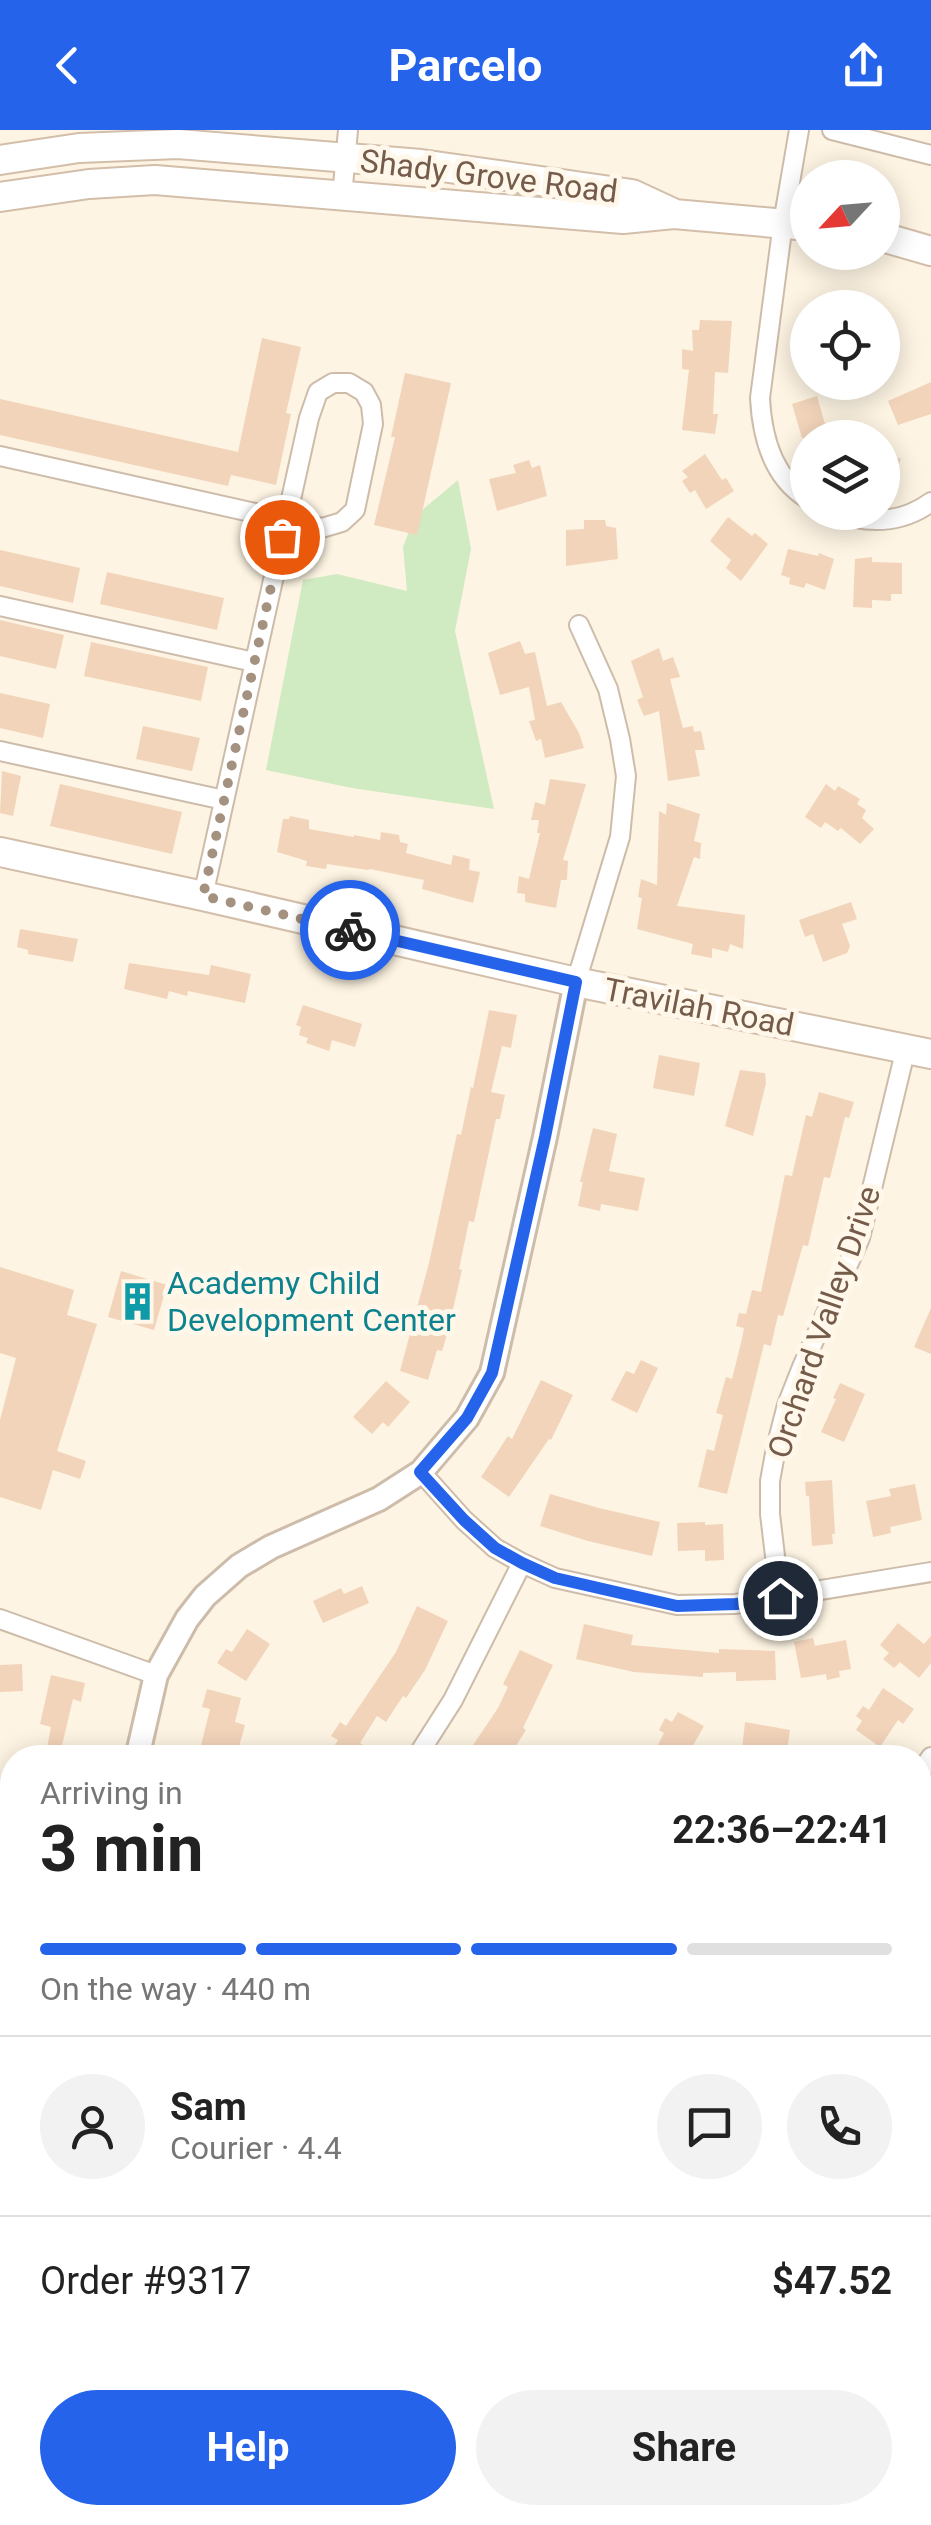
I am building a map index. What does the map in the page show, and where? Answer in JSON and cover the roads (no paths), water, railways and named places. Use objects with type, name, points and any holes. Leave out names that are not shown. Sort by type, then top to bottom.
[{"type":"main road","name":"Shady Grove Road","points":[[0,160],[79,148],[346,144],[421,164],[632,194],[674,214]]},
{"type":"main road","name":"Shady Grove Road","points":[[0,197],[89,184],[155,180],[623,220],[674,214],[790,224]]},
{"type":"main road","points":[[900,242],[931,251]]},
{"type":"main road","name":"Travilah Road","points":[[0,852],[576,982],[918,1051]]},
{"type":"street","points":[[798,160],[799,130]]},
{"type":"street","points":[[832,130],[931,156]]},
{"type":"street","points":[[342,197],[346,144]]},
{"type":"street","points":[[790,249],[760,398],[761,422],[768,445],[779,472],[790,485]]},
{"type":"street","points":[[0,456],[286,520],[322,528],[342,522],[355,510],[373,424],[372,405],[364,392],[349,382],[333,384],[318,392],[308,418],[286,520],[203,896]]},
{"type":"street","points":[[900,519],[931,502]]},
{"type":"street","points":[[0,606],[254,662]]},
{"type":"street","points":[[139,1745],[156,1675],[204,1596],[239,1566],[271,1547],[380,1499],[420,1472],[467,1418],[492,1373],[576,982],[620,837],[626,776],[620,739],[608,689],[579,625]]},
{"type":"street","points":[[0,751],[224,800]]},
{"type":"street","name":"Orchard Valley Drive","points":[[780,1598],[770,1514],[770,1480],[776,1448],[802,1368],[860,1238],[918,1051]]},
{"type":"street","points":[[420,1472],[495,1548],[522,1563],[555,1578],[677,1606],[736,1604],[931,1572]]},
{"type":"street","points":[[424,1745],[453,1700],[522,1563]]},
{"type":"street","points":[[0,1619],[156,1675]]},
{"type":"place","name":"Academy Child Development Center","points":[[137,1301]]}]
